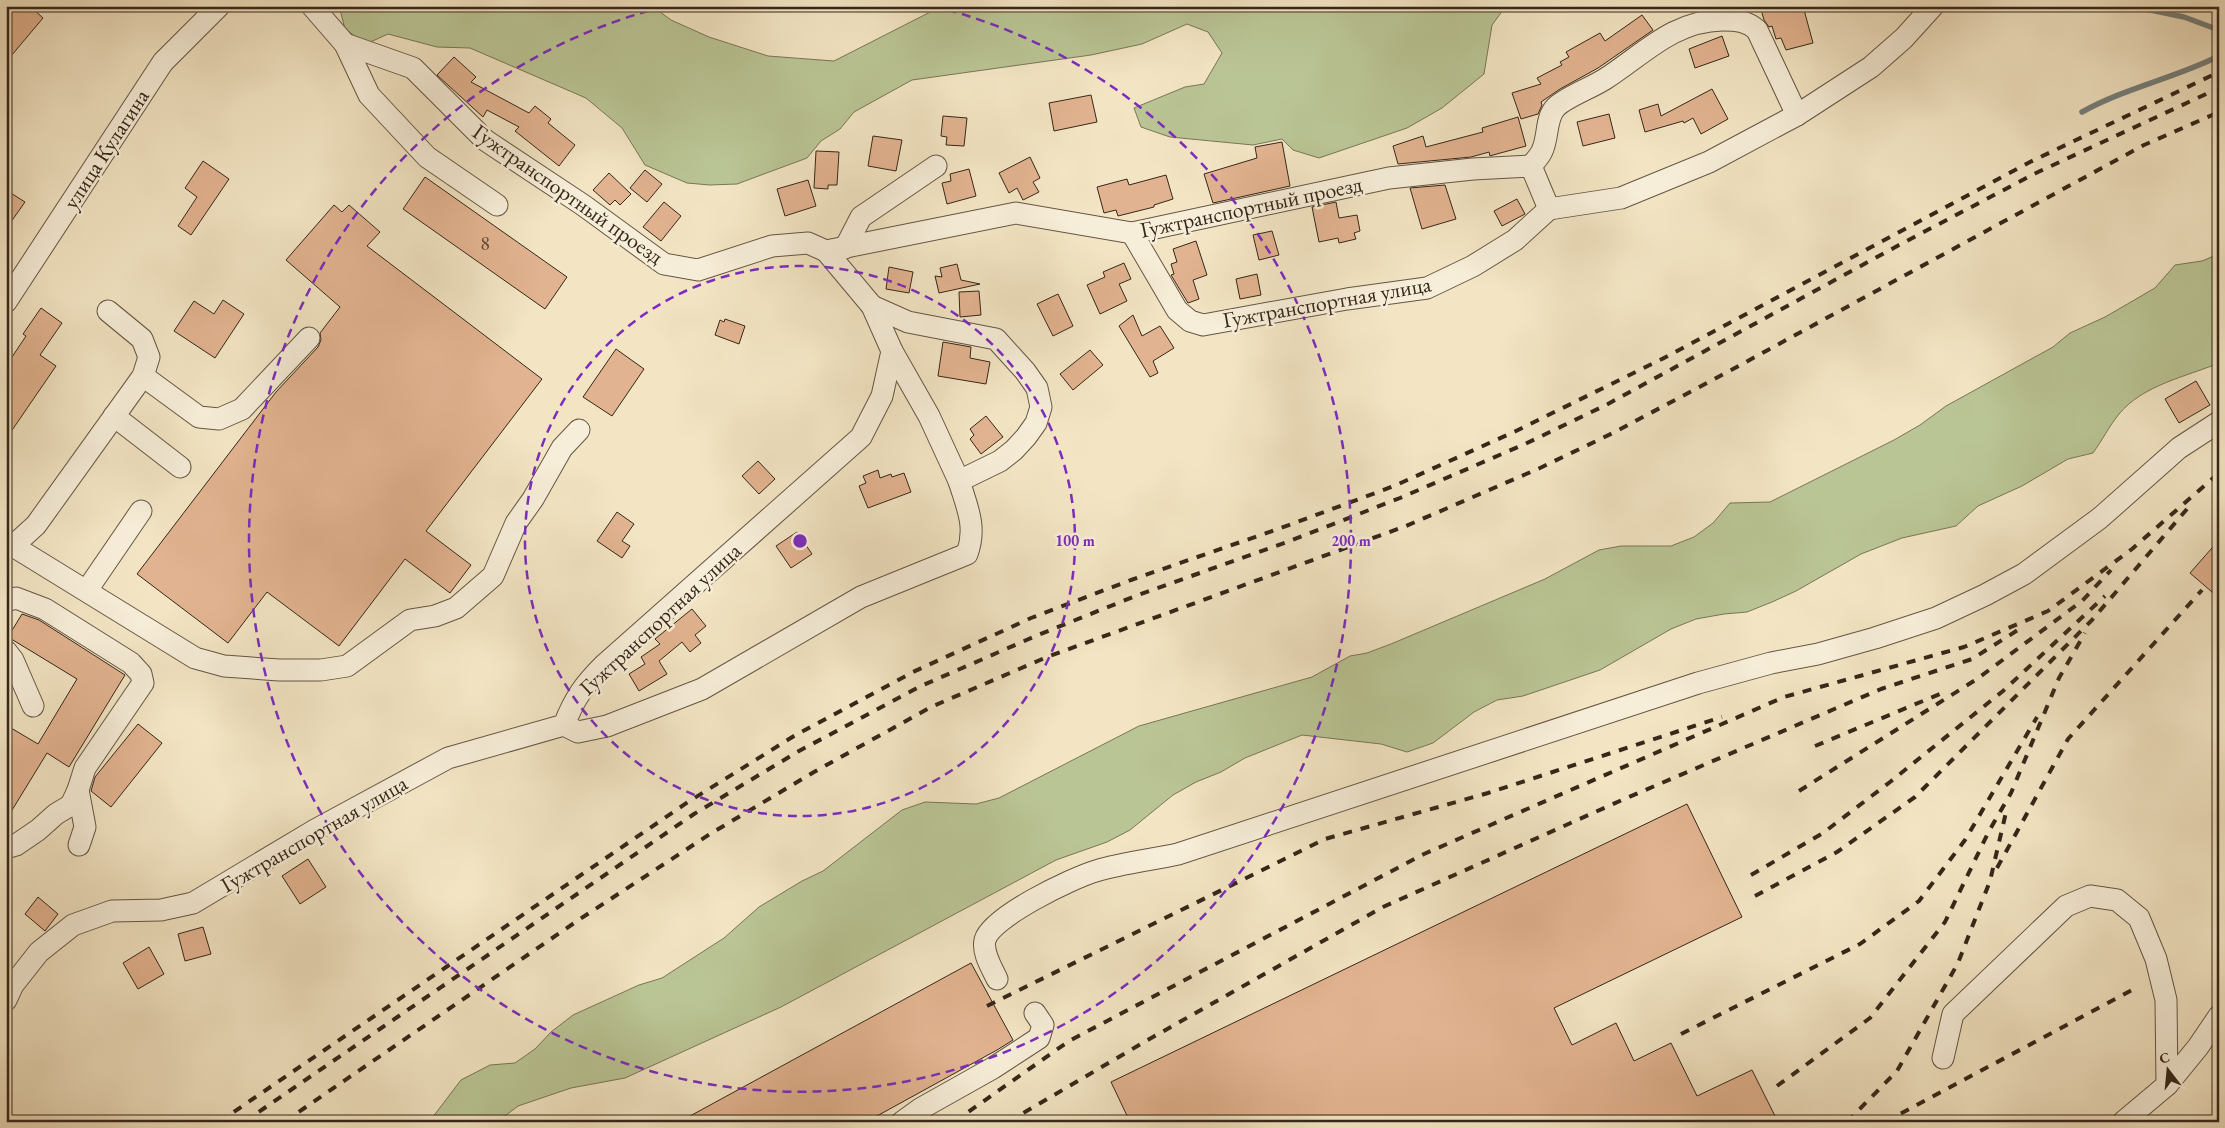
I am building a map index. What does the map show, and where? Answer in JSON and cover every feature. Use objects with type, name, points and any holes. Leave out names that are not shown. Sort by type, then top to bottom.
[{"type":"street","name":"улица Кулагина","points":[[6,302],[163,62],[219,6]]},
{"type":"street","name":"Гужтранспортный проезд","points":[[312,6],[345,44],[413,68],[485,140],[583,205],[664,264],[698,270],[772,246],[808,243],[836,249],[1016,213],[1132,233],[1389,178],[1473,169],[1531,166]]},
{"type":"street","points":[[1797,115],[1758,30],[1749,23],[1734,20],[1704,22],[1686,26],[1669,34],[1605,79],[1581,93],[1563,100],[1552,113],[1542,151],[1531,166],[1549,210],[1621,198],[1709,162],[1797,115],[1871,68],[1904,38],[1932,6]]},
{"type":"street","points":[[345,44],[369,95],[426,157],[497,205]]},
{"type":"street","points":[[564,725],[578,732],[607,726],[702,689],[861,597],[967,554],[972,540],[972,525],[959,481],[929,416],[892,351],[872,306],[836,249],[861,217],[936,166]]},
{"type":"street","name":"Гужтранспортная улица","points":[[1132,233],[1177,310],[1190,321],[1203,325],[1347,299],[1427,288],[1473,266],[1515,240],[1549,210]]},
{"type":"street","points":[[872,306],[908,322],[996,339],[1025,371],[1037,388],[1041,407],[1036,423],[1026,437],[1000,461],[959,481]]},
{"type":"street","points":[[108,311],[142,339],[149,357],[143,376],[36,526],[10,546],[87,590],[188,654],[224,666],[279,670],[321,670],[347,666],[410,620],[436,616],[456,608],[493,576],[516,523],[562,448],[579,430]]},
{"type":"street","points":[[143,376],[199,418],[219,419],[242,409],[309,338]]},
{"type":"street","name":"Гужтранспортная улица","points":[[6,1000],[13,985],[39,952],[73,925],[112,911],[161,910],[193,903],[315,830],[448,758],[564,725],[573,700],[605,664],[861,437],[882,396],[892,351]]},
{"type":"street","points":[[114,416],[180,467]]},
{"type":"street","points":[[997,979],[985,954],[984,942],[997,923],[1057,887],[1096,871],[1178,854],[1698,683],[1771,663],[1818,654],[1936,618],[2024,574],[2100,518],[2179,448],[2219,422]]},
{"type":"street","points":[[87,590],[141,511]]},
{"type":"street","points":[[6,601],[16,598],[45,609],[132,663],[141,674],[143,683],[85,768],[71,805],[56,814],[24,840],[6,848]]},
{"type":"street","points":[[6,650],[13,660],[33,706]]},
{"type":"street","points":[[78,790],[85,827],[78,845]]},
{"type":"street","points":[[1943,1058],[1954,1014],[2066,906],[2090,896],[2117,900],[2139,918],[2156,959],[2166,1000],[2167,1085]]},
{"type":"street","points":[[902,1122],[920,1109],[993,1068],[1039,1038],[1043,1025],[1034,1013]]},
{"type":"street","points":[[2123,1122],[2167,1085],[2198,1047],[2219,1016]]},
{"type":"green space","points":[[339,6],[652,6],[671,20],[709,37],[768,56],[834,61],[942,6],[1506,6],[1492,25],[1484,74],[1442,108],[1407,128],[1319,158],[1293,150],[1282,139],[1253,145],[1170,137],[1141,127],[1134,108],[1185,87],[1204,84],[1222,53],[1208,32],[1187,24],[1142,44],[1091,55],[912,80],[854,112],[840,129],[821,141],[807,158],[737,184],[710,185],[687,183],[645,165],[622,128],[586,98],[470,48],[437,47],[388,34],[366,44],[345,29]]},
{"type":"green space","points":[[2219,254],[2219,363],[2165,383],[2140,396],[2119,414],[2093,453],[2068,459],[2022,486],[1978,506],[1956,526],[1902,538],[1861,554],[1796,591],[1747,612],[1696,619],[1671,629],[1600,670],[1523,696],[1497,700],[1474,712],[1433,743],[1407,752],[1381,744],[1302,735],[1245,758],[1221,772],[1196,782],[1173,795],[1130,830],[1107,842],[1056,860],[781,1007],[625,1078],[571,1088],[518,1106],[497,1122],[429,1122],[461,1080],[490,1065],[515,1063],[535,1049],[551,1032],[573,1015],[639,985],[662,978],[724,938],[759,907],[802,881],[823,871],[902,810],[925,802],[976,804],[999,798],[1139,726],[1312,677],[1350,656],[1367,653],[1391,644],[1545,579],[1599,550],[1621,546],[1671,546],[1694,537],[1713,523],[1730,503],[1770,502],[1894,440],[1920,425],[1946,406],[2053,347],[2070,333],[2105,317],[2155,288],[2175,265],[2202,261]]},
{"type":"building","points":[[6,6],[30,6],[43,18],[6,62]]},
{"type":"building","points":[[1760,6],[1803,6],[1813,43],[1786,50],[1781,38],[1776,39],[1772,26],[1769,27],[1764,20]]},
{"type":"building","points":[[1642,15],[1653,30],[1598,68],[1541,102],[1542,105],[1538,114],[1521,119],[1512,93],[1541,84],[1537,78],[1562,65],[1560,62],[1569,57],[1566,52],[1600,33],[1605,41]]},
{"type":"building","points":[[1722,36],[1729,56],[1695,68],[1689,49]]},
{"type":"building","points":[[454,57],[476,77],[471,82],[529,113],[535,106],[551,119],[548,123],[575,145],[559,166],[515,131],[519,127],[487,110],[483,117],[437,75]]},
{"type":"building","points":[[1712,89],[1728,119],[1701,134],[1693,118],[1684,123],[1683,121],[1645,132],[1639,110],[1658,104],[1661,116]]},
{"type":"building","points":[[1091,95],[1097,122],[1054,131],[1049,103]]},
{"type":"building","points":[[1609,114],[1615,138],[1583,146],[1577,122]]},
{"type":"building","points":[[943,116],[967,118],[964,146],[946,145],[947,137],[941,136]]},
{"type":"building","points":[[1518,117],[1526,146],[1490,156],[1489,152],[1471,157],[1398,164],[1393,146],[1423,136],[1426,147],[1483,132],[1482,128]]},
{"type":"building","points":[[873,136],[902,140],[896,171],[868,166]]},
{"type":"building","points":[[1282,142],[1290,186],[1213,203],[1204,174],[1257,158],[1255,147]]},
{"type":"building","points":[[816,151],[839,152],[837,185],[828,185],[828,189],[814,188]]},
{"type":"building","points":[[1030,157],[1040,178],[1033,182],[1039,192],[1023,200],[1017,188],[1009,193],[999,173]]},
{"type":"building","points":[[203,161],[229,179],[191,235],[178,226],[197,197],[185,188]]},
{"type":"building","points":[[969,169],[976,196],[947,204],[942,183],[951,181],[950,174]]},
{"type":"building","points":[[645,170],[662,184],[647,202],[630,188]]},
{"type":"building","points":[[609,173],[631,194],[620,205],[615,200],[610,205],[593,190]]},
{"type":"building","points":[[1166,175],[1173,199],[1154,205],[1154,207],[1118,216],[1116,210],[1104,213],[1097,187],[1127,179],[1129,185]]},
{"type":"building","points":[[425,177],[567,277],[545,309],[403,209]]},
{"type":"building","points":[[808,180],[816,206],[785,216],[777,189]]},
{"type":"building","points":[[1445,185],[1456,219],[1422,229],[1410,188]]},
{"type":"building","points":[[6,190],[25,202],[6,229]]},
{"type":"building","points":[[1517,199],[1525,214],[1502,226],[1494,211]]},
{"type":"building","points":[[664,202],[681,216],[661,241],[643,227]]},
{"type":"building","points":[[1336,202],[1339,218],[1357,215],[1360,231],[1354,233],[1356,239],[1339,243],[1338,238],[1319,242],[1312,207]]},
{"type":"building","points":[[334,205],[342,212],[349,205],[380,232],[367,246],[542,379],[426,531],[471,565],[450,593],[405,559],[339,646],[267,592],[228,643],[137,574],[276,392],[318,347],[321,340],[320,333],[340,307],[286,260]]},
{"type":"building","points":[[1272,231],[1279,255],[1259,260],[1253,235]]},
{"type":"building","points":[[1196,241],[1207,275],[1193,280],[1199,299],[1188,303],[1171,275],[1174,274],[1171,264],[1177,262],[1173,249]]},
{"type":"building","points":[[1124,263],[1131,279],[1119,284],[1127,301],[1100,314],[1087,285],[1105,277],[1103,272]]},
{"type":"building","points":[[957,264],[961,280],[980,284],[939,293],[935,276],[942,277],[940,268]]},
{"type":"building","points":[[889,267],[913,272],[909,293],[886,289]]},
{"type":"building","points":[[1257,274],[1261,295],[1240,299],[1236,279]]},
{"type":"building","points":[[979,291],[981,315],[960,317],[959,292]]},
{"type":"building","points":[[1058,294],[1073,326],[1053,336],[1037,304]]},
{"type":"building","points":[[223,300],[244,314],[215,358],[174,331],[194,301],[214,314]]},
{"type":"building","points":[[41,308],[62,323],[40,355],[56,366],[6,439],[6,366],[26,336],[23,334]]},
{"type":"building","points":[[1133,315],[1142,336],[1160,326],[1174,348],[1153,361],[1158,373],[1150,377],[1119,326]]},
{"type":"building","points":[[725,319],[745,326],[739,344],[715,335],[720,320],[724,322]]},
{"type":"building","points":[[943,342],[971,347],[970,358],[990,362],[986,384],[938,376]]},
{"type":"building","points":[[616,349],[644,369],[612,416],[583,397]]},
{"type":"building","points":[[1090,350],[1103,365],[1073,390],[1060,374]]},
{"type":"building","points":[[2196,381],[2210,405],[2179,423],[2165,399]]},
{"type":"building","points":[[986,416],[1003,437],[981,454],[970,439],[974,435],[970,429]]},
{"type":"building","points":[[758,461],[775,479],[759,494],[742,476]]},
{"type":"building","points":[[878,470],[880,478],[891,474],[892,477],[904,473],[911,492],[868,508],[859,486],[866,483],[863,476]]},
{"type":"building","points":[[617,512],[634,524],[622,541],[630,546],[622,558],[597,541]]},
{"type":"building","points":[[797,532],[812,554],[791,568],[776,546]]},
{"type":"building","points":[[2219,540],[2219,598],[2190,573]]},
{"type":"building","points":[[692,609],[706,626],[695,635],[701,643],[690,652],[682,642],[659,661],[667,674],[639,691],[629,674],[645,664],[641,657],[660,644],[655,639]]},
{"type":"building","points":[[22,614],[39,620],[125,675],[69,767],[47,753],[6,820],[6,725],[38,744],[77,679],[8,637]]},
{"type":"building","points":[[138,724],[162,743],[111,807],[91,791],[95,777]]},
{"type":"building","points":[[1687,804],[1742,917],[1554,1008],[1572,1045],[1616,1023],[1634,1061],[1671,1043],[1697,1096],[1752,1070],[1776,1118],[1768,1122],[1130,1122],[1111,1082]]},
{"type":"building","points":[[308,859],[326,887],[300,904],[282,876]]},
{"type":"building","points":[[38,897],[58,914],[45,931],[25,914]]},
{"type":"building","points":[[203,927],[211,954],[185,961],[178,934]]},
{"type":"building","points":[[149,947],[164,974],[138,989],[123,963]]},
{"type":"building","points":[[971,963],[1013,1040],[866,1122],[679,1122]]},
{"type":"waterway","points":[[2141,8],[2184,17],[2219,30]]},
{"type":"waterway","points":[[2082,112],[2115,96],[2185,71],[2219,56]]},
{"type":"railway","points":[[219,1122],[688,802],[794,736],[913,672],[1031,618],[1131,580],[1281,528],[1394,486],[1516,431],[1662,359],[2030,162],[2219,72]]},
{"type":"railway","points":[[244,1122],[694,814],[799,751],[921,686],[1038,635],[1138,595],[1287,542],[1400,498],[1525,444],[1606,405],[1899,245],[2036,173],[2219,88]]},
{"type":"railway","points":[[284,1122],[580,919],[710,834],[814,772],[931,707],[1047,657],[1406,526],[1540,468],[1615,432],[1733,369],[2144,145],[2219,112]]},
{"type":"railway","points":[[954,1122],[1069,1041],[1424,854],[1784,697],[1964,647],[2048,611],[2132,549],[2219,473]]},
{"type":"railway","points":[[1755,896],[1837,852],[1915,797],[2092,620],[2187,509]]},
{"type":"railway","points":[[1799,791],[1977,679],[2082,601],[2111,570]]},
{"type":"railway","points":[[1997,868],[2068,739],[2202,590]]},
{"type":"railway","points":[[1751,875],[1823,833],[1890,782],[2003,691],[2105,596]]},
{"type":"railway","points":[[1008,1122],[1146,1041],[1383,907],[1622,800],[1881,689],[1972,659],[2021,628]]},
{"type":"railway","points":[[1777,1086],[1870,1018],[1945,922],[1989,831],[2011,793],[2059,678],[2085,633]]},
{"type":"railway","points":[[1815,746],[1947,691]]},
{"type":"railway","points":[[987,1006],[1325,839],[1488,793],[1722,717]]},
{"type":"railway","points":[[1681,1034],[1860,944],[1919,901],[1965,840],[2037,717]]},
{"type":"railway","points":[[1847,1122],[1897,1071],[1958,963],[1990,881],[2007,808]]},
{"type":"railway","points":[[1885,1122],[2132,990]]}]
